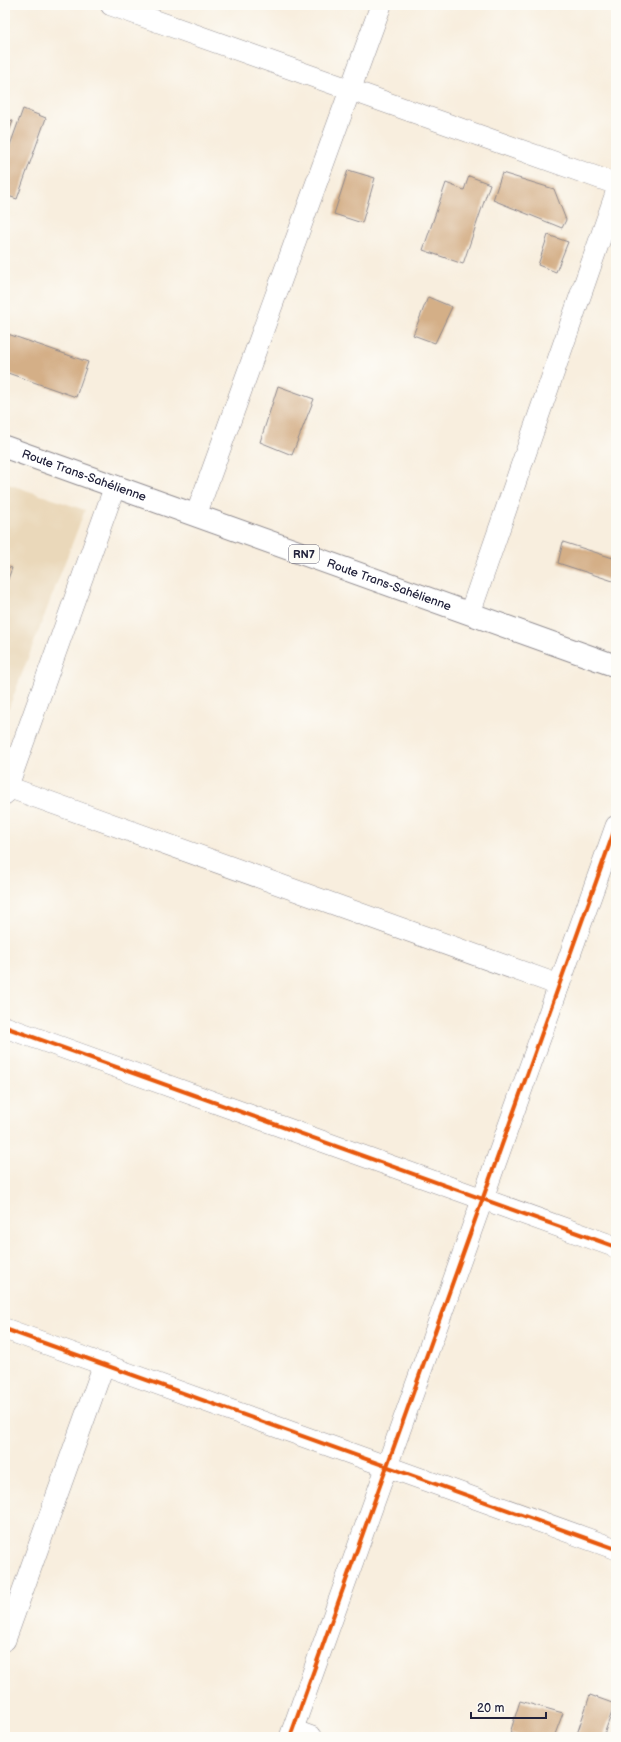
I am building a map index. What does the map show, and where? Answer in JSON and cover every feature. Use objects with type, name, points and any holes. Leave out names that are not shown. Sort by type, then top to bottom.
[{"type":"highway","name":"Route Trans-Sahélienne","points":[[5,447],[616,666]]},
{"type":"street","points":[[111,5],[616,184]]},
{"type":"street","points":[[196,515],[381,5]]},
{"type":"street","points":[[470,613],[616,193]]},
{"type":"street","points":[[115,486],[6,789],[559,985]]},
{"type":"street","points":[[312,1737],[291,1733],[616,826]]},
{"type":"street","points":[[5,1028],[616,1247]]},
{"type":"street","points":[[5,1329],[616,1548]]},
{"type":"street","points":[[5,1640],[104,1364]]},
{"type":"shaded area","points":[[5,483],[85,510],[5,718]]},
{"type":"building","points":[[23,109],[46,118],[17,199],[5,195],[5,159]]},
{"type":"building","points":[[5,118],[13,121],[5,142]]},
{"type":"building","points":[[348,170],[375,178],[362,223],[334,214]]},
{"type":"building","points":[[502,173],[554,189],[566,220],[562,228],[493,200]]},
{"type":"building","points":[[469,176],[490,184],[463,264],[423,250],[446,183],[464,190]]},
{"type":"building","points":[[548,235],[568,242],[556,272],[538,265]]},
{"type":"building","points":[[428,297],[452,307],[435,343],[413,335]]},
{"type":"building","points":[[5,333],[88,362],[76,397],[5,372]]},
{"type":"building","points":[[278,386],[314,399],[292,455],[260,442]]},
{"type":"building","points":[[563,542],[616,559],[616,582],[558,563]]},
{"type":"building","points":[[5,566],[12,568],[5,587]]},
{"type":"building","points":[[590,1695],[615,1704],[603,1737],[576,1737]]},
{"type":"building","points":[[520,1701],[563,1713],[554,1737],[523,1737],[510,1733]]},
{"type":"cycle path","points":[[290,1737],[616,826]]},
{"type":"cycle path","points":[[5,1027],[616,1247]]},
{"type":"cycle path","points":[[5,1329],[616,1549]]}]
